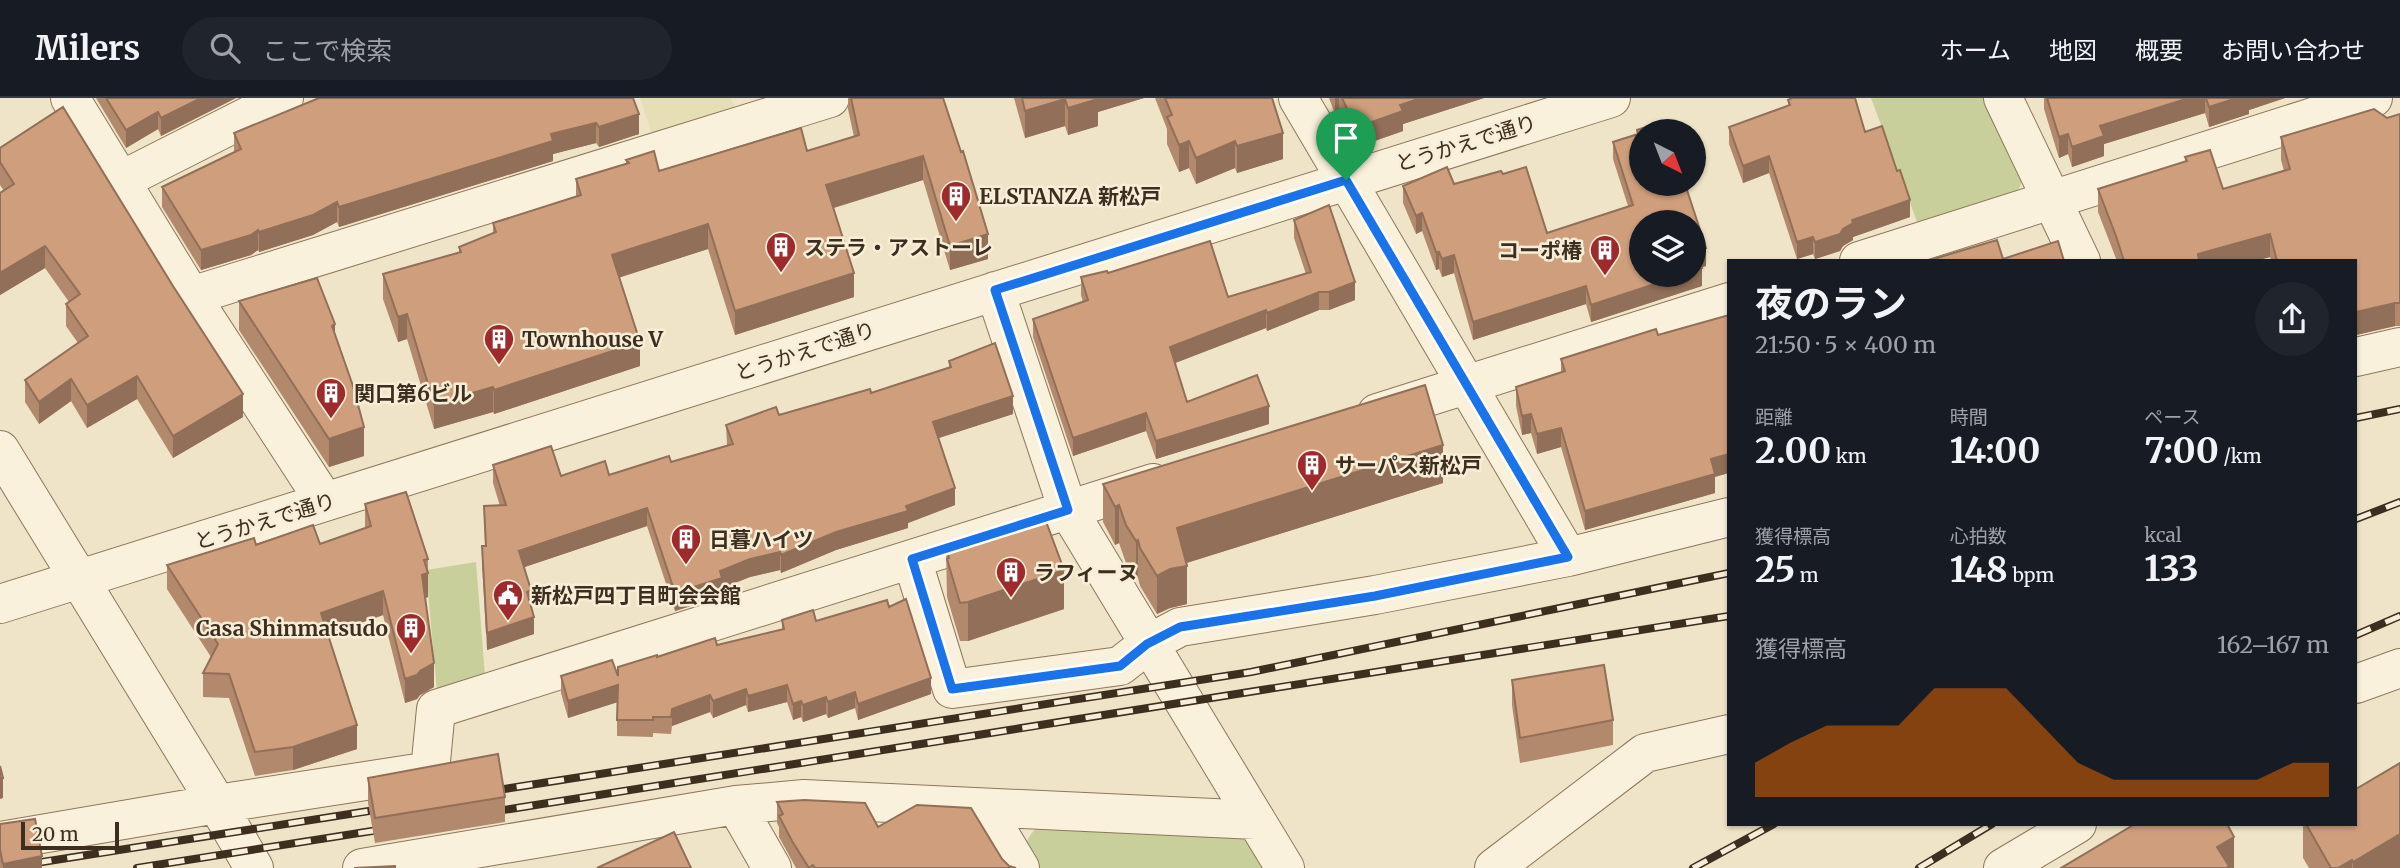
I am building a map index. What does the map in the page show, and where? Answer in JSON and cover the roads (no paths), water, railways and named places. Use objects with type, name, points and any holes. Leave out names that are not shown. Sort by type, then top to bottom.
[{"type":"street","points":[[70,98],[191,296],[325,502]]},
{"type":"street","points":[[120,181],[284,98]]},
{"type":"street","points":[[191,296],[830,98]]},
{"type":"street","points":[[1298,98],[1568,557]]},
{"type":"street","name":"とうかえで通り","points":[[0,604],[1611,98]]},
{"type":"street","points":[[2003,98],[2080,259]]},
{"type":"street","points":[[1865,259],[2373,98]]},
{"type":"street","points":[[995,290],[1068,510],[1285,868]]},
{"type":"street","points":[[1344,424],[1727,303]]},
{"type":"street","points":[[2357,357],[2400,347]]},
{"type":"street","points":[[0,450],[218,804],[254,868]]},
{"type":"street","points":[[0,841],[430,771],[436,709],[1186,473]]},
{"type":"street","points":[[912,559],[952,689],[1120,666],[1147,644],[1180,627],[1375,596],[1568,557],[1727,517]]},
{"type":"street","points":[[2357,684],[2400,668]]},
{"type":"street","points":[[1494,868],[1645,753],[1727,734]]},
{"type":"street","points":[[362,868],[736,805],[804,799],[1256,820]]},
{"type":"street","points":[[736,805],[772,868]]},
{"type":"street","points":[[984,808],[1020,868]]},
{"type":"street","points":[[2003,868],[2074,826]]},
{"type":"railway","points":[[2357,418],[2400,409]]},
{"type":"railway","points":[[2357,519],[2400,502]]},
{"type":"railway","points":[[485,792],[1251,672],[1727,573]]},
{"type":"railway","points":[[485,813],[1727,616]]},
{"type":"railway","points":[[2357,635],[2400,616]]},
{"type":"railway","points":[[4,868],[388,808]]},
{"type":"railway","points":[[1693,868],[1770,826]]},
{"type":"railway","points":[[1919,868],[1989,826]]},
{"type":"railway","points":[[137,868],[391,828]]},
{"type":"place","name":"ELSTANZA 新松戸","points":[[956,223]]},
{"type":"place","name":"ステラ・アストーレ","points":[[781,274]]},
{"type":"place","name":"コーポ椿","points":[[1605,277]]},
{"type":"place","name":"Townhouse V","points":[[499,366]]},
{"type":"place","name":"関口第6ビル","points":[[331,420]]},
{"type":"place","name":"サーパス新松戸","points":[[1312,492]]},
{"type":"place","name":"日暮ハイツ","points":[[686,566]]},
{"type":"place","name":"ラフィーヌ","points":[[1011,599]]},
{"type":"place","name":"新松戸四丁目町会会館","points":[[508,622]]},
{"type":"place","name":"Casa Shinmatsudo","points":[[411,655]]}]
